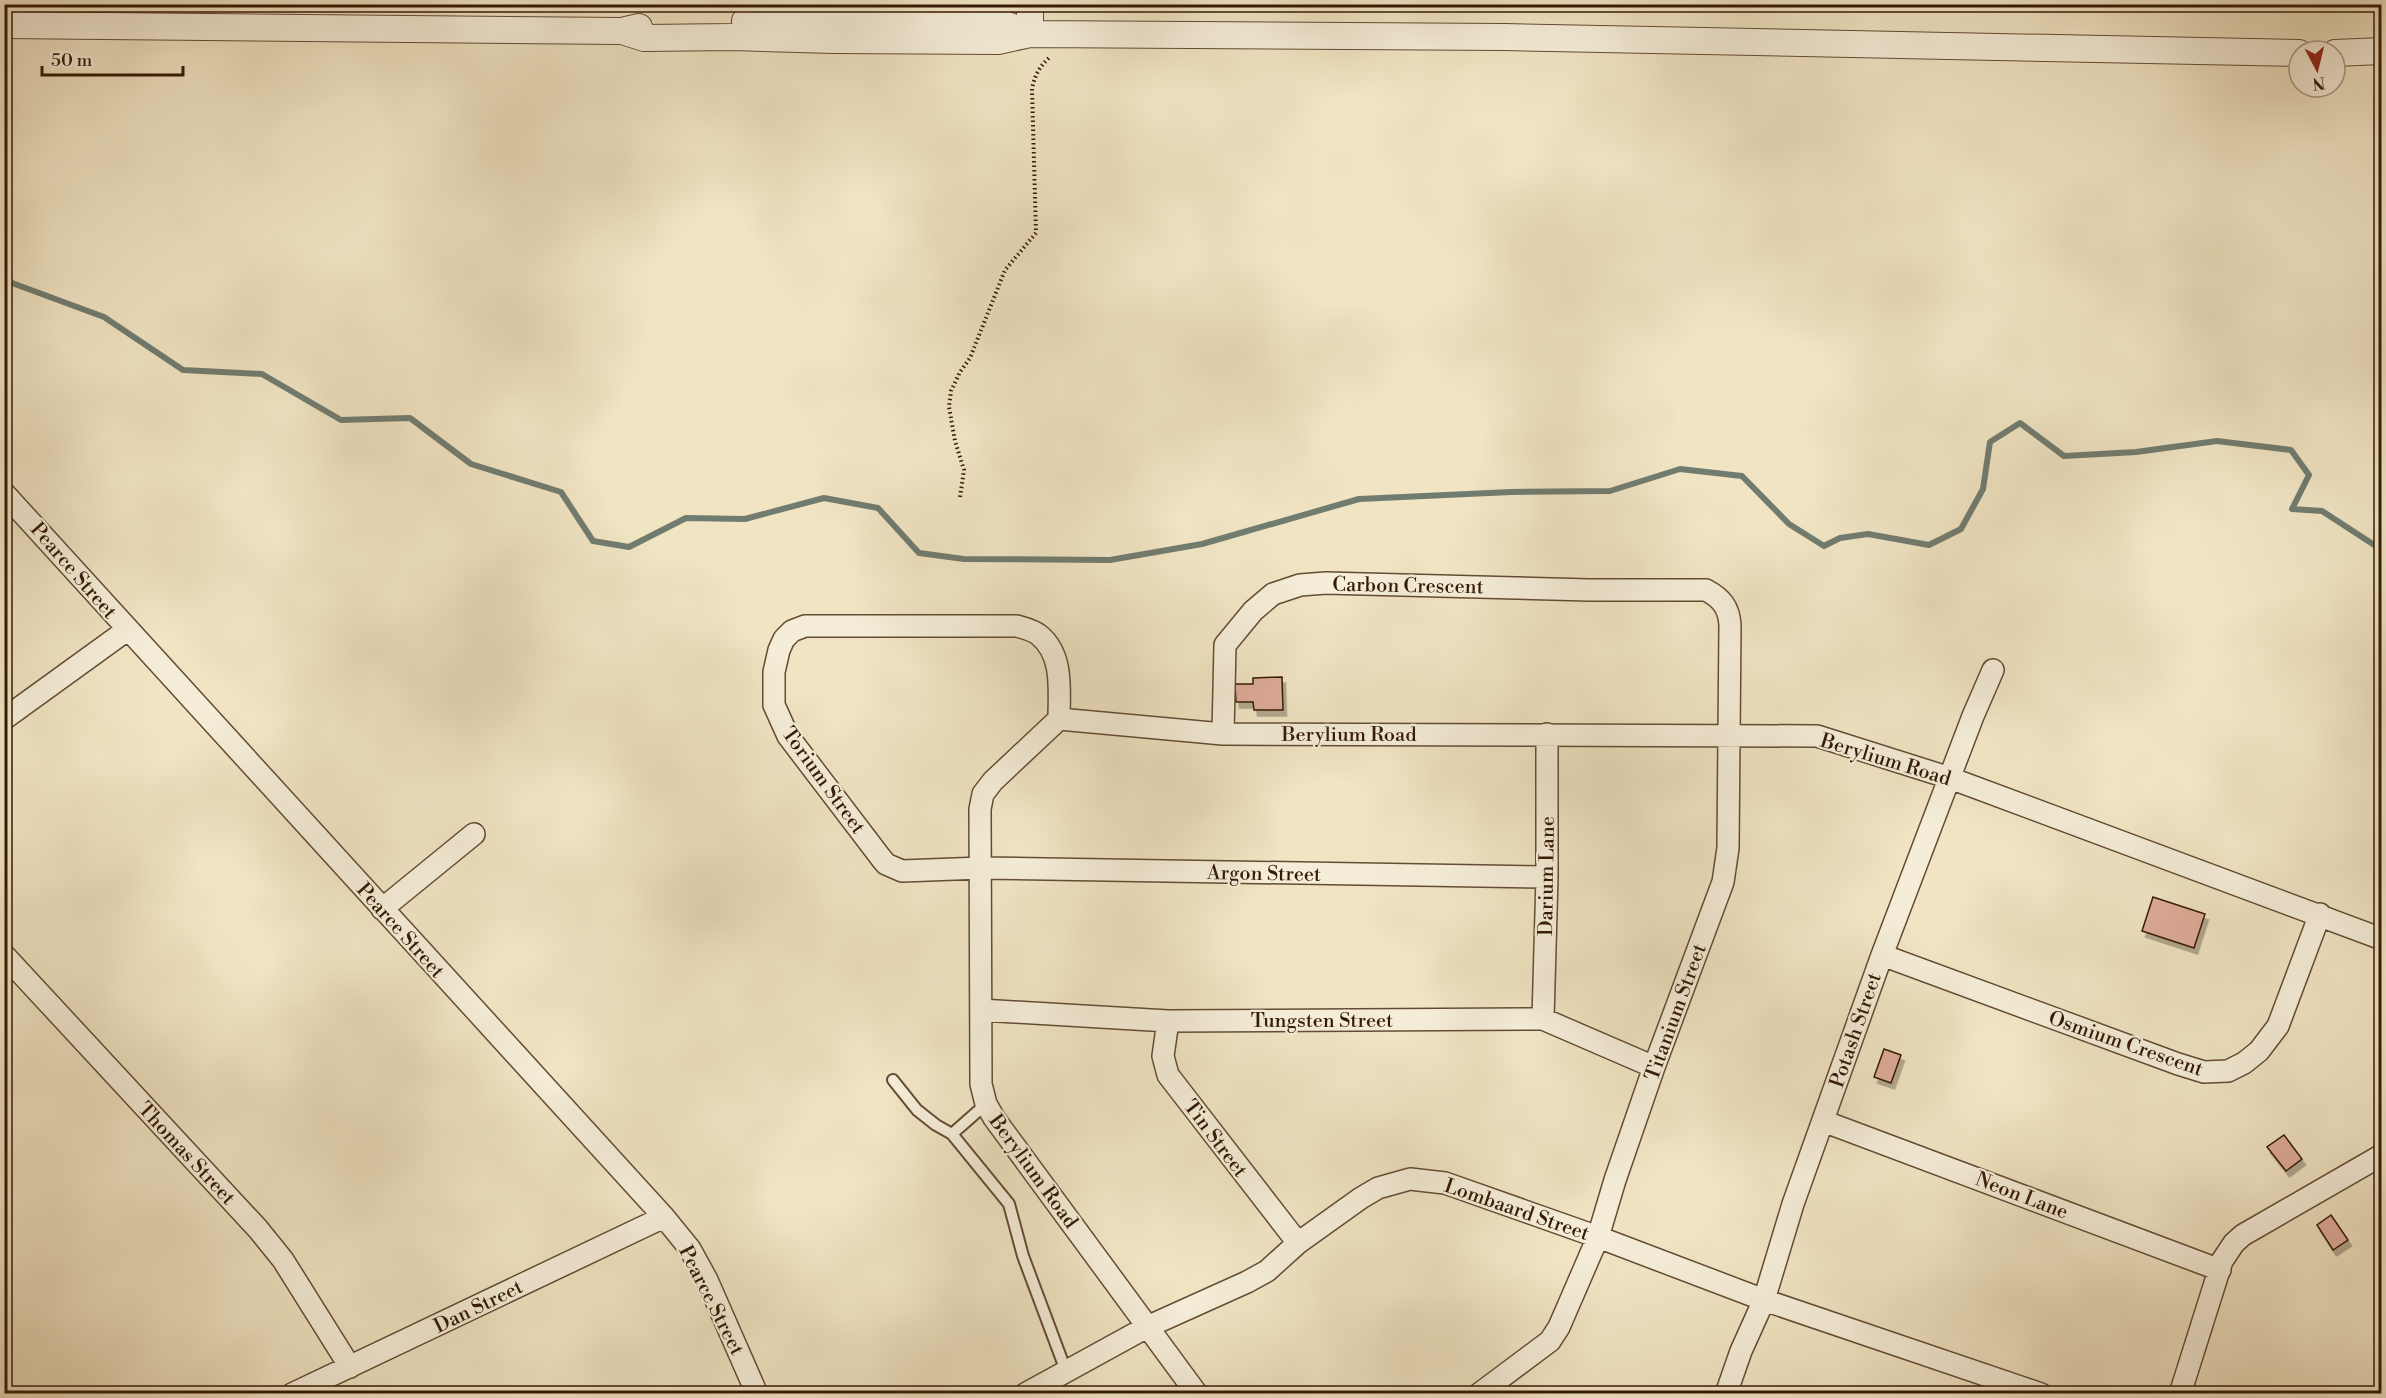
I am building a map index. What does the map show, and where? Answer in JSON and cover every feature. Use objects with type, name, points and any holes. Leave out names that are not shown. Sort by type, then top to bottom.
[{"type":"street","points":[[1030,4],[1030,34]]},
{"type":"street","points":[[4,25],[622,31],[651,25],[731,21],[997,21],[1030,34],[1504,37],[2287,53]]},
{"type":"street","points":[[2347,52],[2382,51]]},
{"type":"street","name":"Pearce Street","points":[[4,493],[664,1217],[690,1249],[707,1280],[757,1394]]},
{"type":"street","name":"Carbon Crescent","points":[[1223,734],[1225,645],[1252,610],[1273,594],[1300,585],[1326,583],[1589,590],[1706,590]]},
{"type":"street","name":"Titanium Street","points":[[1479,1394],[1550,1341],[1559,1327],[1598,1237],[1654,1067],[1723,882],[1727,867],[1730,616],[1722,602],[1706,590]]},
{"type":"street","name":"Torium Street","points":[[981,868],[902,871],[886,864],[788,736],[780,722],[774,705],[773,689],[778,651],[784,639],[792,631],[805,626],[983,624],[1017,626],[1037,633],[1048,645],[1059,670],[1059,719]]},
{"type":"street","points":[[4,719],[127,630]]},
{"type":"street","name":"Potash Street","points":[[1726,1394],[1741,1351],[1764,1300],[1793,1204],[1882,955],[1993,670]]},
{"type":"street","name":"Berylium Road","points":[[1197,1394],[994,1118],[986,1104],[981,1084],[980,809],[983,794],[1003,770],[1059,719],[1223,734],[1817,736],[1950,778],[2382,939]]},
{"type":"street","name":"Darium Lane","points":[[1543,1019],[1547,877],[1547,734]]},
{"type":"street","points":[[382,909],[474,834]]},
{"type":"street","name":"Argon Street","points":[[981,868],[1547,877]]},
{"type":"street","name":"Osmium Crescent","points":[[1882,955],[2178,1064],[2204,1072],[2228,1071],[2244,1063],[2259,1051],[2278,1026],[2320,914]]},
{"type":"street","name":"Thomas Street","points":[[4,955],[258,1229],[283,1260],[350,1367]]},
{"type":"street","name":"Tungsten Street","points":[[981,1010],[1168,1021],[1543,1019],[1654,1067]]},
{"type":"street","name":"Tin Street","points":[[1168,1021],[1163,1056],[1168,1075],[1298,1243]]},
{"type":"street","name":"Neon Lane","points":[[1823,1121],[2220,1270]]},
{"type":"street","points":[[2180,1394],[2227,1253],[2243,1235],[2380,1159]]},
{"type":"street","name":"Lombaard Street","points":[[1025,1394],[1147,1328],[1247,1282],[1267,1270],[1298,1243],[1378,1188],[1410,1179],[1445,1184],[1598,1237],[1764,1300],[2041,1394]]},
{"type":"street","name":"Dan Street","points":[[292,1394],[664,1217]]},
{"type":"lane","points":[[893,1080],[917,1110],[952,1134],[1009,1204],[1023,1256],[1066,1371]]},
{"type":"lane","points":[[952,1134],[986,1104]]},
{"type":"path","points":[[960,497],[964,470],[955,441],[949,407],[951,391],[970,358],[1005,270],[1036,233],[1032,134],[1034,76],[1039,67],[1074,35]]},
{"type":"building","points":[[1282,677],[1283,710],[1254,710],[1253,702],[1236,702],[1235,684],[1253,684],[1253,678]]},
{"type":"building","points":[[2153,897],[2205,914],[2194,948],[2142,931]]},
{"type":"building","points":[[1884,1049],[1901,1055],[1891,1083],[1874,1077]]},
{"type":"building","points":[[2284,1135],[2302,1159],[2286,1171],[2267,1147]]},
{"type":"building","points":[[2331,1215],[2348,1240],[2333,1250],[2317,1225]]},
{"type":"waterway","points":[[4,280],[104,317],[183,370],[262,374],[341,420],[410,418],[471,464],[561,492],[593,541],[629,547],[686,518],[745,519],[824,498],[878,508],[919,553],[964,559],[1110,560],[1202,544],[1359,499],[1511,492],[1610,491],[1680,469],[1742,476],[1789,524],[1824,546],[1840,538],[1868,534],[1929,545],[1961,529],[1983,489],[1990,442],[2020,423],[2064,456],[2136,452],[2217,441],[2291,450],[2309,475],[2292,509],[2322,511],[2382,550]]}]
